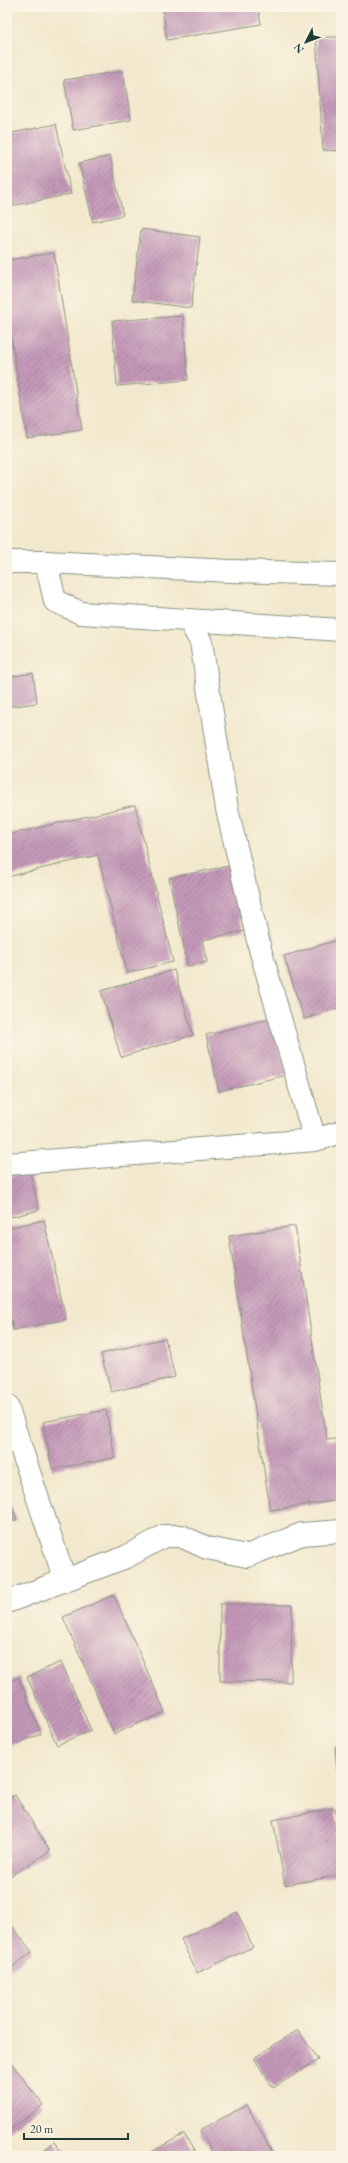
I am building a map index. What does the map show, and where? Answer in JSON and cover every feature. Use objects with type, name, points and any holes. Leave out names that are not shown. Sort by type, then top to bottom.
[{"type":"street","points":[[7,562],[46,562],[230,571],[341,574]]},
{"type":"street","points":[[46,562],[55,601],[81,613],[190,622],[221,621],[341,630]]},
{"type":"street","points":[[190,622],[201,642],[227,808],[257,935],[315,1140]]},
{"type":"street","points":[[7,1164],[315,1140],[341,1132]]},
{"type":"street","points":[[7,1406],[65,1580]]},
{"type":"street","points":[[7,1602],[126,1557],[164,1536],[181,1536],[208,1548],[247,1556],[302,1534],[341,1531]]},
{"type":"building","points":[[162,7],[258,7],[261,24],[167,40]]},
{"type":"building","points":[[316,37],[341,37],[341,151],[323,150]]},
{"type":"building","points":[[123,71],[131,120],[73,130],[64,80]]},
{"type":"building","points":[[56,124],[71,194],[11,206],[7,190],[7,134]]},
{"type":"building","points":[[110,156],[123,215],[93,222],[79,163]]},
{"type":"building","points":[[141,229],[200,237],[191,308],[132,300]]},
{"type":"building","points":[[54,253],[82,430],[27,438],[7,312],[7,260]]},
{"type":"building","points":[[183,316],[188,380],[117,386],[112,321]]},
{"type":"building","points":[[33,673],[37,703],[7,707],[7,677]]},
{"type":"building","points":[[135,805],[173,962],[127,973],[98,855],[7,877],[7,835]]},
{"type":"building","points":[[229,866],[244,931],[202,940],[207,962],[188,966],[169,878]]},
{"type":"building","points":[[341,939],[341,1007],[304,1019],[284,956]]},
{"type":"building","points":[[174,970],[193,1035],[121,1057],[101,991]]},
{"type":"building","points":[[273,1018],[287,1075],[219,1091],[206,1035]]},
{"type":"building","points":[[30,1172],[39,1210],[7,1218],[7,1177]]},
{"type":"building","points":[[44,1220],[66,1319],[13,1330],[7,1300],[7,1228]]},
{"type":"building","points":[[295,1226],[327,1440],[341,1438],[341,1500],[270,1510],[229,1236]]},
{"type":"building","points":[[165,1338],[175,1377],[111,1392],[101,1354]]},
{"type":"building","points":[[106,1410],[115,1458],[52,1469],[43,1422]]},
{"type":"building","points":[[7,1495],[17,1520],[7,1523]]},
{"type":"building","points":[[114,1595],[165,1712],[114,1734],[63,1617]]},
{"type":"building","points":[[220,1604],[292,1605],[291,1682],[220,1681]]},
{"type":"building","points":[[61,1662],[91,1730],[57,1745],[27,1677]]},
{"type":"building","points":[[19,1677],[41,1734],[7,1747],[7,1682]]},
{"type":"building","points":[[341,1746],[341,1805],[340,1805],[335,1747]]},
{"type":"building","points":[[15,1795],[50,1851],[7,1878],[7,1800]]},
{"type":"building","points":[[335,1808],[341,1841],[341,1875],[285,1885],[273,1820]]},
{"type":"building","points":[[237,1912],[253,1947],[197,1973],[181,1939]]},
{"type":"building","points":[[7,1919],[32,1952],[7,1971]]},
{"type":"building","points":[[298,2030],[318,2060],[273,2088],[254,2058]]},
{"type":"building","points":[[7,2057],[43,2105],[7,2132]]},
{"type":"building","points":[[247,2105],[274,2156],[214,2156],[200,2130]]},
{"type":"building","points":[[184,2134],[197,2156],[144,2156]]},
{"type":"building","points":[[54,2142],[64,2156],[34,2156]]}]
